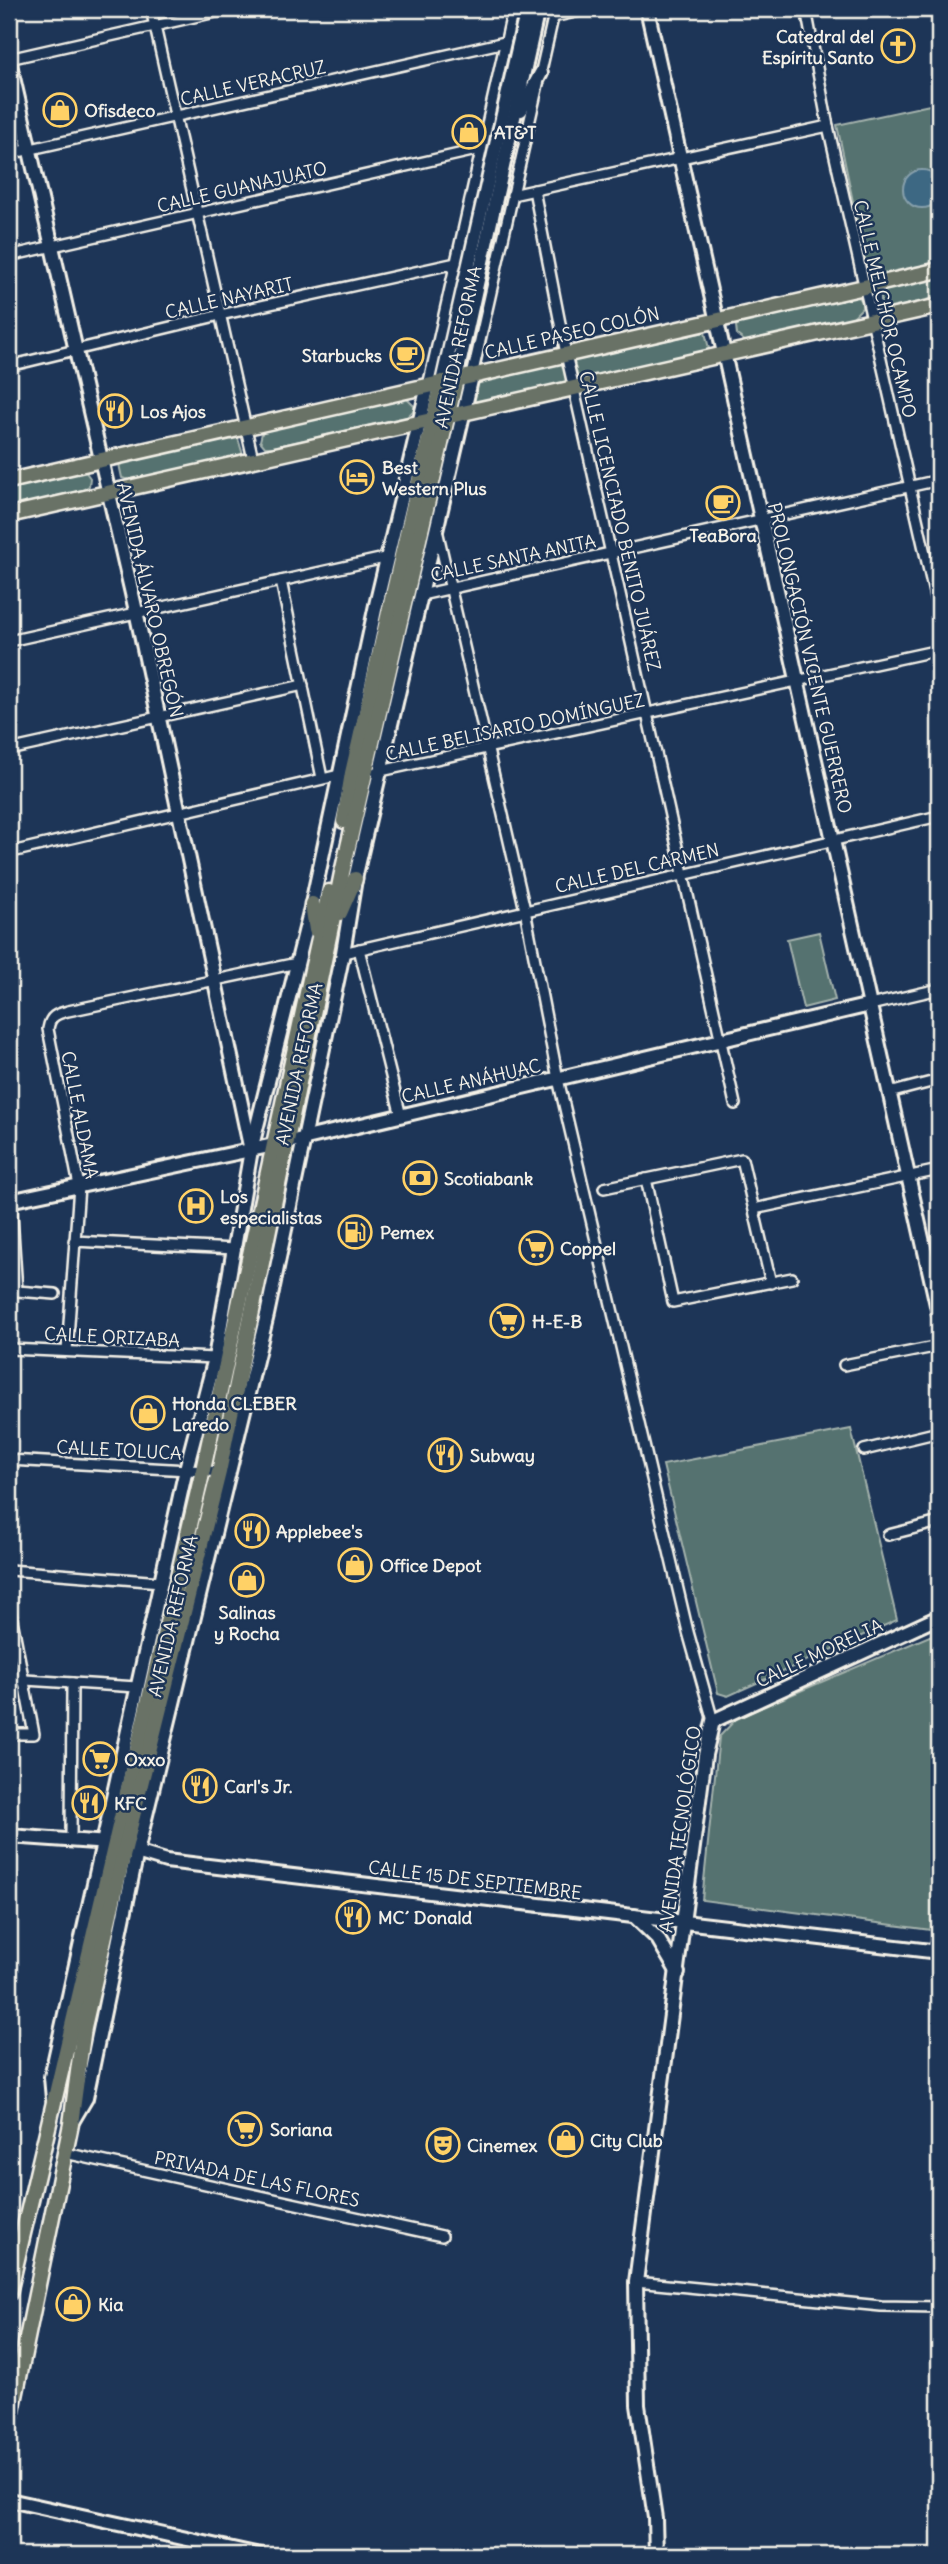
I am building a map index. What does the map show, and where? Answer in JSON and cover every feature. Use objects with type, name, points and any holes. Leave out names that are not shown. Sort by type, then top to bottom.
[{"type":"main road","name":"CALLE PASEO COLÓN","points":[[9,481],[939,271]]},
{"type":"main road","points":[[9,515],[435,417],[939,306]]},
{"type":"main road","name":"AVENIDA REFORMA","points":[[9,2427],[71,2124],[85,2027],[120,1846],[233,1328],[279,1143],[323,940],[352,773],[442,382]]},
{"type":"main road","points":[[323,940],[355,879]]},
{"type":"main road","points":[[313,904],[323,940]]},
{"type":"main road","name":"AVENIDA REFORMA","points":[[9,2293],[11,2267],[53,2099],[223,1472],[279,1143]]},
{"type":"main road","points":[[215,1358],[225,1346],[233,1328]]},
{"type":"street","points":[[151,9],[253,459]]},
{"type":"street","points":[[9,60],[229,9]]},
{"type":"street","name":"AVENIDA REFORMA","points":[[442,382],[456,263],[513,9]]},
{"type":"street","name":"AVENIDA REFORMA","points":[[120,1846],[137,1687],[186,1469],[215,1358],[251,1150],[297,963],[352,773],[389,557],[435,417],[527,9]]},
{"type":"street","name":"AVENIDA REFORMA","points":[[442,382],[514,122],[538,9]]},
{"type":"street","points":[[554,13],[589,9]]},
{"type":"street","name":"PROLONGACIÓN VICENTE GUERRERO","points":[[647,9],[907,1178],[934,1264],[939,1314]]},
{"type":"street","name":"CALLE MELCHOR OCAMPO","points":[[806,9],[828,126],[939,615]]},
{"type":"street","name":"AVENIDA REFORMA","points":[[223,1472],[267,1315],[355,879],[465,411],[554,13]]},
{"type":"street","name":"CALLE VERACRUZ","points":[[9,154],[505,42]]},
{"type":"street","name":"AVENIDA ÁLVARO OBREGÓN","points":[[9,60],[74,352],[136,611],[251,1150]]},
{"type":"street","points":[[514,122],[541,73]]},
{"type":"street","points":[[512,195],[828,126]]},
{"type":"street","name":"CALLE GUANAJUATO","points":[[9,256],[481,149]]},
{"type":"street","name":"CALLE LICENCIADO BENITO JUÁREZ","points":[[534,190],[566,355],[735,1104]]},
{"type":"street","name":"CALLE NAYARIT","points":[[9,366],[220,315],[456,263]]},
{"type":"street","name":"CALLE SANTA ANITA","points":[[421,595],[761,522],[939,480]]},
{"type":"street","name":"AVENIDA TECNOLÓGICO","points":[[436,528],[525,910],[558,1079],[688,1632],[713,1721],[705,1755],[636,2282],[638,2405],[655,2518],[656,2555]]},
{"type":"street","points":[[9,640],[389,557]]},
{"type":"street","points":[[281,581],[322,778]]},
{"type":"street","name":"CALLE BELISARIO DOMÍNGUEZ","points":[[16,851],[322,778],[352,773],[379,773],[939,650]]},
{"type":"street","points":[[9,751],[303,685]]},
{"type":"street","name":"CALLE DEL CARMEN","points":[[342,953],[939,816]]},
{"type":"street","points":[[359,949],[401,1115]]},
{"type":"street","points":[[214,978],[297,963]]},
{"type":"street","name":"CALLE ALDAMA","points":[[67,1350],[79,1186],[48,1029],[55,1014],[214,978]]},
{"type":"street","name":"CALLE ANÁHUAC","points":[[10,1201],[302,1139],[939,989]]},
{"type":"street","points":[[889,1093],[939,1080]]},
{"type":"street","points":[[604,1188],[742,1159],[771,1283]]},
{"type":"street","points":[[754,1209],[939,1170]]},
{"type":"street","points":[[646,1179],[673,1303],[792,1278]]},
{"type":"street","points":[[10,1201],[17,1291],[55,1294]]},
{"type":"street","points":[[74,1241],[235,1248]]},
{"type":"street","points":[[844,1366],[939,1346]]},
{"type":"street","name":"CALLE ORIZABA","points":[[9,1349],[215,1358]]},
{"type":"street","points":[[864,1450],[939,1432]]},
{"type":"street","name":"CALLE TOLUCA","points":[[9,1460],[223,1472]]},
{"type":"street","points":[[888,1535],[939,1522]]},
{"type":"street","points":[[9,1570],[161,1582]]},
{"type":"street","points":[[9,1604],[34,1734],[9,1734]]},
{"type":"street","name":"CALLE MORELIA","points":[[713,1721],[939,1617]]},
{"type":"street","points":[[9,1679],[137,1687]]},
{"type":"street","points":[[71,1839],[72,1683]]},
{"type":"street","name":"CALLE 15 DE SEPTIEMBRE","points":[[9,1836],[71,1839],[120,1846],[166,1861],[939,1952]]},
{"type":"street","points":[[634,1916],[658,1939],[678,1973]]},
{"type":"street","name":"PRIVADA DE LAS FLORES","points":[[65,2153],[442,2236]]},
{"type":"street","points":[[636,2282],[881,2306],[939,2307]]},
{"type":"street","points":[[9,2500],[260,2555]]},
{"type":"green space","points":[[939,103],[939,263],[869,278],[837,125]]},
{"type":"green space","points":[[939,278],[939,300],[891,310],[881,304],[881,294],[887,289]]},
{"type":"green space","points":[[857,295],[862,301],[862,308],[852,318],[746,342],[737,335],[736,326],[743,321]]},
{"type":"green space","points":[[705,332],[710,353],[473,408],[477,381]]},
{"type":"green space","points":[[404,396],[414,406],[414,410],[407,417],[273,447],[265,447],[260,441],[263,429]]},
{"type":"green space","points":[[237,435],[243,455],[130,480],[122,478],[119,464],[124,459]]},
{"type":"green space","points":[[78,469],[85,471],[90,478],[89,486],[82,490],[9,508],[9,486]]},
{"type":"green space","points":[[819,932],[835,1000],[803,1008],[787,939]]},
{"type":"green space","points":[[851,1429],[897,1620],[728,1696],[718,1693],[663,1465]]},
{"type":"green space","points":[[939,1632],[939,1931],[702,1900],[719,1737],[737,1718]]},
{"type":"water","points":[[922,170],[935,176],[941,189],[935,202],[922,208],[909,202],[903,189],[909,176]]},
{"type":"place","name":"Catedral del Espíritu Santo","points":[[898,46]]},
{"type":"place","name":"Ofisdeco","points":[[60,110]]},
{"type":"place","name":"AT&T","points":[[469,132]]},
{"type":"place","name":"Starbucks","points":[[407,355]]},
{"type":"place","name":"Los Ajos","points":[[115,411]]},
{"type":"place","name":"Best Western Plus","points":[[357,477]]},
{"type":"place","name":"TeaBora","points":[[723,503]]},
{"type":"place","name":"Scotiabank","points":[[420,1178]]},
{"type":"place","name":"Los especialistas","points":[[196,1206]]},
{"type":"place","name":"Pemex","points":[[355,1232]]},
{"type":"place","name":"Coppel","points":[[536,1248]]},
{"type":"place","name":"H-E-B","points":[[507,1321]]},
{"type":"place","name":"Honda CLEBER Laredo","points":[[148,1413]]},
{"type":"place","name":"Subway","points":[[445,1455]]},
{"type":"place","name":"Applebee's","points":[[252,1531]]},
{"type":"place","name":"Office Depot","points":[[355,1565]]},
{"type":"place","name":"Salinas y Rocha","points":[[247,1580]]},
{"type":"place","name":"Oxxo","points":[[100,1759]]},
{"type":"place","name":"Carl's Jr.","points":[[200,1786]]},
{"type":"place","name":"KFC","points":[[89,1803]]},
{"type":"place","name":"MC´ Donald","points":[[353,1917]]},
{"type":"place","name":"Soriana","points":[[245,2129]]},
{"type":"place","name":"City Club","points":[[566,2140]]},
{"type":"place","name":"Cinemex","points":[[443,2145]]},
{"type":"place","name":"Kia","points":[[73,2304]]}]
